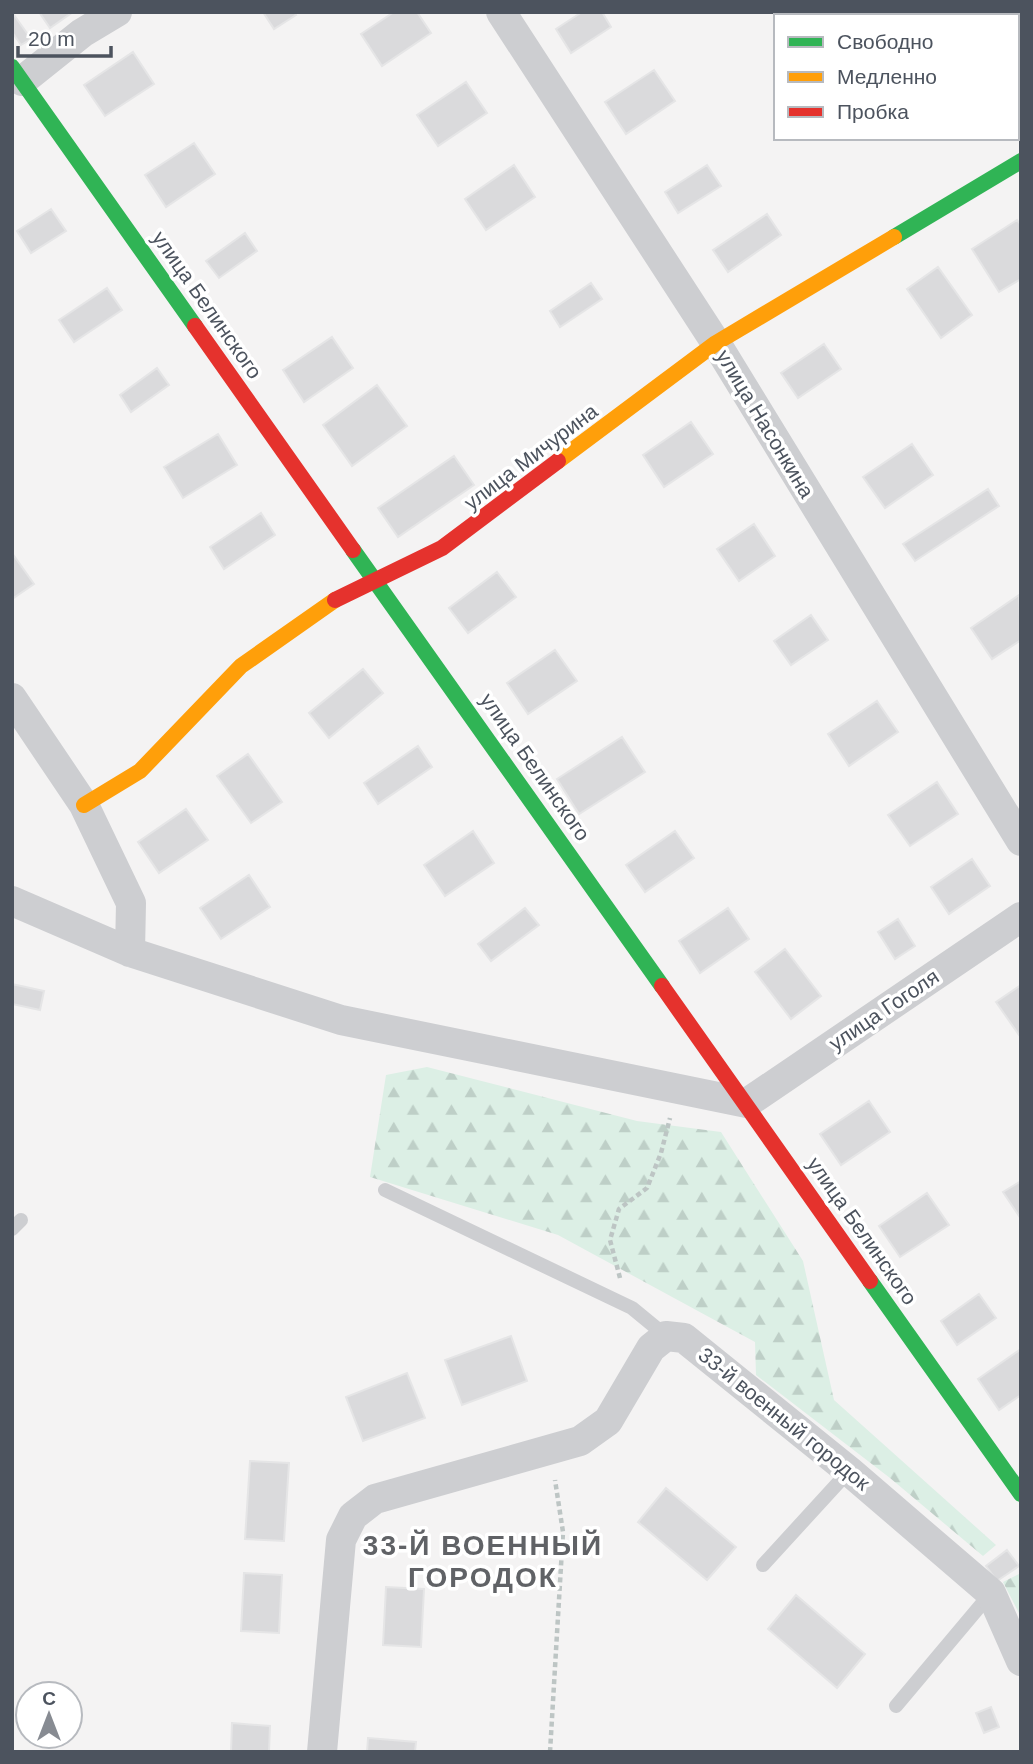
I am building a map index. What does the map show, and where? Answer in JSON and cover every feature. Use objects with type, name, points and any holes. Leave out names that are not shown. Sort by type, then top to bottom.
[{"type":"street","points":[[17,74],[117,12]]},
{"type":"street","name":"улица Насонкина","points":[[501,12],[716,343],[1021,841]]},
{"type":"street","name":"улица Белинского","points":[[17,74],[1021,1494]]},
{"type":"street","name":"улица Мичурина","points":[[84,805],[140,771],[241,666],[332,601],[442,548],[716,343],[1021,161]]},
{"type":"street","points":[[12,698],[84,805],[131,902],[130,953]]},
{"type":"street","points":[[12,901],[130,953],[341,1020],[747,1103]]},
{"type":"street","name":"улица Гоголя","points":[[747,1103],[1021,917]]},
{"type":"street","points":[[322,1752],[341,1540],[353,1516],[375,1499],[580,1441],[608,1421],[651,1348],[666,1336]]},
{"type":"street","name":"33-й военный городок","points":[[666,1336],[684,1338],[849,1471],[991,1593],[1021,1661]]},
{"type":"lane","points":[[386,1190],[632,1308],[666,1336]]},
{"type":"lane","points":[[763,1565],[849,1471]]},
{"type":"lane","points":[[896,1706],[991,1593]]},
{"type":"path","points":[[632,1308],[614,1261],[610,1240],[619,1209],[647,1188],[661,1153],[668,1121],[686,1092]]},
{"type":"path","points":[[550,1448],[563,1532],[550,1752]]},
{"type":"green space","points":[[427,1067],[637,1121],[721,1132],[803,1261],[834,1400],[996,1545],[983,1556],[890,1478],[756,1375],[755,1342],[558,1235],[370,1177],[386,1075]]},
{"type":"green space","points":[[1019,1574],[1021,1578],[1021,1617],[1003,1582]]},
{"type":"building","points":[[12,12],[31,39],[21,45],[12,32]]},
{"type":"building","points":[[39,12],[73,12],[50,28]]},
{"type":"building","points":[[263,12],[294,12],[296,15],[274,29]]},
{"type":"building","points":[[394,12],[417,12],[431,33],[382,66],[361,34]]},
{"type":"building","points":[[582,12],[602,12],[611,27],[571,53],[556,29]]},
{"type":"building","points":[[133,52],[154,84],[105,116],[84,85]]},
{"type":"building","points":[[654,70],[675,101],[626,134],[605,102]]},
{"type":"building","points":[[466,82],[487,113],[438,146],[417,115]]},
{"type":"building","points":[[194,143],[215,174],[166,207],[145,175]]},
{"type":"building","points":[[514,165],[535,197],[486,230],[465,199]]},
{"type":"building","points":[[707,165],[721,186],[678,213],[665,192]]},
{"type":"building","points":[[51,209],[66,231],[31,253],[17,231]]},
{"type":"building","points":[[767,214],[781,235],[728,272],[713,250]]},
{"type":"building","points":[[1017,220],[1021,225],[1021,279],[999,292],[972,249]]},
{"type":"building","points":[[245,233],[257,251],[219,278],[206,261]]},
{"type":"building","points":[[938,267],[972,315],[941,338],[907,289]]},
{"type":"building","points":[[591,283],[602,299],[560,327],[550,311]]},
{"type":"building","points":[[107,288],[122,310],[74,342],[59,320]]},
{"type":"building","points":[[332,337],[353,368],[304,402],[283,370]]},
{"type":"building","points":[[824,344],[841,369],[798,398],[781,373]]},
{"type":"building","points":[[157,368],[169,385],[131,412],[120,395]]},
{"type":"building","points":[[377,385],[407,426],[352,466],[323,425]]},
{"type":"building","points":[[691,422],[713,454],[664,487],[643,455]]},
{"type":"building","points":[[218,434],[237,465],[183,498],[164,467]]},
{"type":"building","points":[[912,444],[933,475],[885,508],[863,477]]},
{"type":"building","points":[[454,456],[474,485],[398,537],[378,508]]},
{"type":"building","points":[[988,489],[999,506],[915,561],[903,544]]},
{"type":"building","points":[[261,513],[275,535],[224,569],[210,547]]},
{"type":"building","points":[[754,524],[775,556],[739,581],[717,549]]},
{"type":"building","points":[[12,553],[34,584],[12,599]]},
{"type":"building","points":[[497,572],[516,597],[468,633],[449,608]]},
{"type":"building","points":[[1019,595],[1021,640],[992,659],[971,628]]},
{"type":"building","points":[[811,615],[828,640],[791,665],[774,641]]},
{"type":"building","points":[[555,650],[577,681],[528,714],[507,683]]},
{"type":"building","points":[[363,669],[383,693],[329,738],[309,713]]},
{"type":"building","points":[[877,701],[898,732],[849,766],[828,734]]},
{"type":"building","points":[[622,737],[645,772],[579,814],[557,779]]},
{"type":"building","points":[[418,746],[432,767],[378,804],[364,783]]},
{"type":"building","points":[[248,754],[282,802],[251,823],[217,776]]},
{"type":"building","points":[[937,782],[958,814],[910,846],[888,815]]},
{"type":"building","points":[[186,809],[208,840],[159,873],[138,842]]},
{"type":"building","points":[[473,831],[494,863],[445,896],[424,865]]},
{"type":"building","points":[[675,831],[694,858],[645,892],[626,865]]},
{"type":"building","points":[[972,859],[990,886],[949,914],[931,887]]},
{"type":"building","points":[[249,875],[270,907],[221,939],[200,908]]},
{"type":"building","points":[[525,908],[539,925],[491,961],[478,944]]},
{"type":"building","points":[[728,908],[749,939],[700,973],[679,941]]},
{"type":"building","points":[[898,919],[915,946],[895,959],[878,932]]},
{"type":"building","points":[[785,949],[821,996],[791,1019],[755,972]]},
{"type":"building","points":[[12,984],[44,991],[40,1010],[12,1004]]},
{"type":"building","points":[[1021,985],[1021,1034],[1019,1035],[996,1002]]},
{"type":"building","points":[[869,1101],[890,1132],[841,1165],[820,1134]]},
{"type":"building","points":[[1021,1181],[1021,1219],[1003,1192]]},
{"type":"building","points":[[927,1193],[949,1225],[900,1257],[879,1226]]},
{"type":"building","points":[[979,1294],[996,1318],[957,1345],[941,1321]]},
{"type":"building","points":[[511,1336],[527,1381],[462,1405],[445,1360]]},
{"type":"building","points":[[1021,1349],[1021,1395],[999,1410],[978,1379]]},
{"type":"building","points":[[407,1373],[425,1418],[363,1441],[346,1397]]},
{"type":"building","points":[[250,1461],[289,1463],[284,1541],[245,1539]]},
{"type":"building","points":[[666,1488],[736,1547],[707,1580],[638,1522]]},
{"type":"building","points":[[1007,1550],[1019,1566],[997,1581],[986,1566]]},
{"type":"building","points":[[244,1573],[282,1575],[279,1633],[241,1631]]},
{"type":"building","points":[[386,1587],[424,1589],[421,1647],[383,1645]]},
{"type":"building","points":[[796,1595],[865,1654],[837,1688],[768,1629]]},
{"type":"building","points":[[991,1707],[999,1727],[984,1733],[976,1713]]},
{"type":"building","points":[[232,1723],[270,1726],[269,1752],[231,1752]]},
{"type":"building","points":[[368,1738],[416,1742],[415,1752],[367,1752]]},
{"type":"traffic: fast","points":[[12,67],[195,326]]},
{"type":"traffic: fast","points":[[894,237],[1021,161]]},
{"type":"traffic: fast","points":[[353,550],[662,986]]},
{"type":"traffic: fast","points":[[870,1281],[1021,1494]]},
{"type":"traffic: slow","points":[[558,461],[716,343],[894,237]]},
{"type":"traffic: slow","points":[[84,805],[140,771],[241,666],[335,600]]},
{"type":"traffic: jam","points":[[195,326],[353,550]]},
{"type":"traffic: jam","points":[[335,600],[442,548],[558,461]]},
{"type":"traffic: jam","points":[[662,986],[870,1281]]},
{"type":"district","name":"33-Й ВОЕННЫЙ ГОРОДОК","points":[[483,1561]]}]
